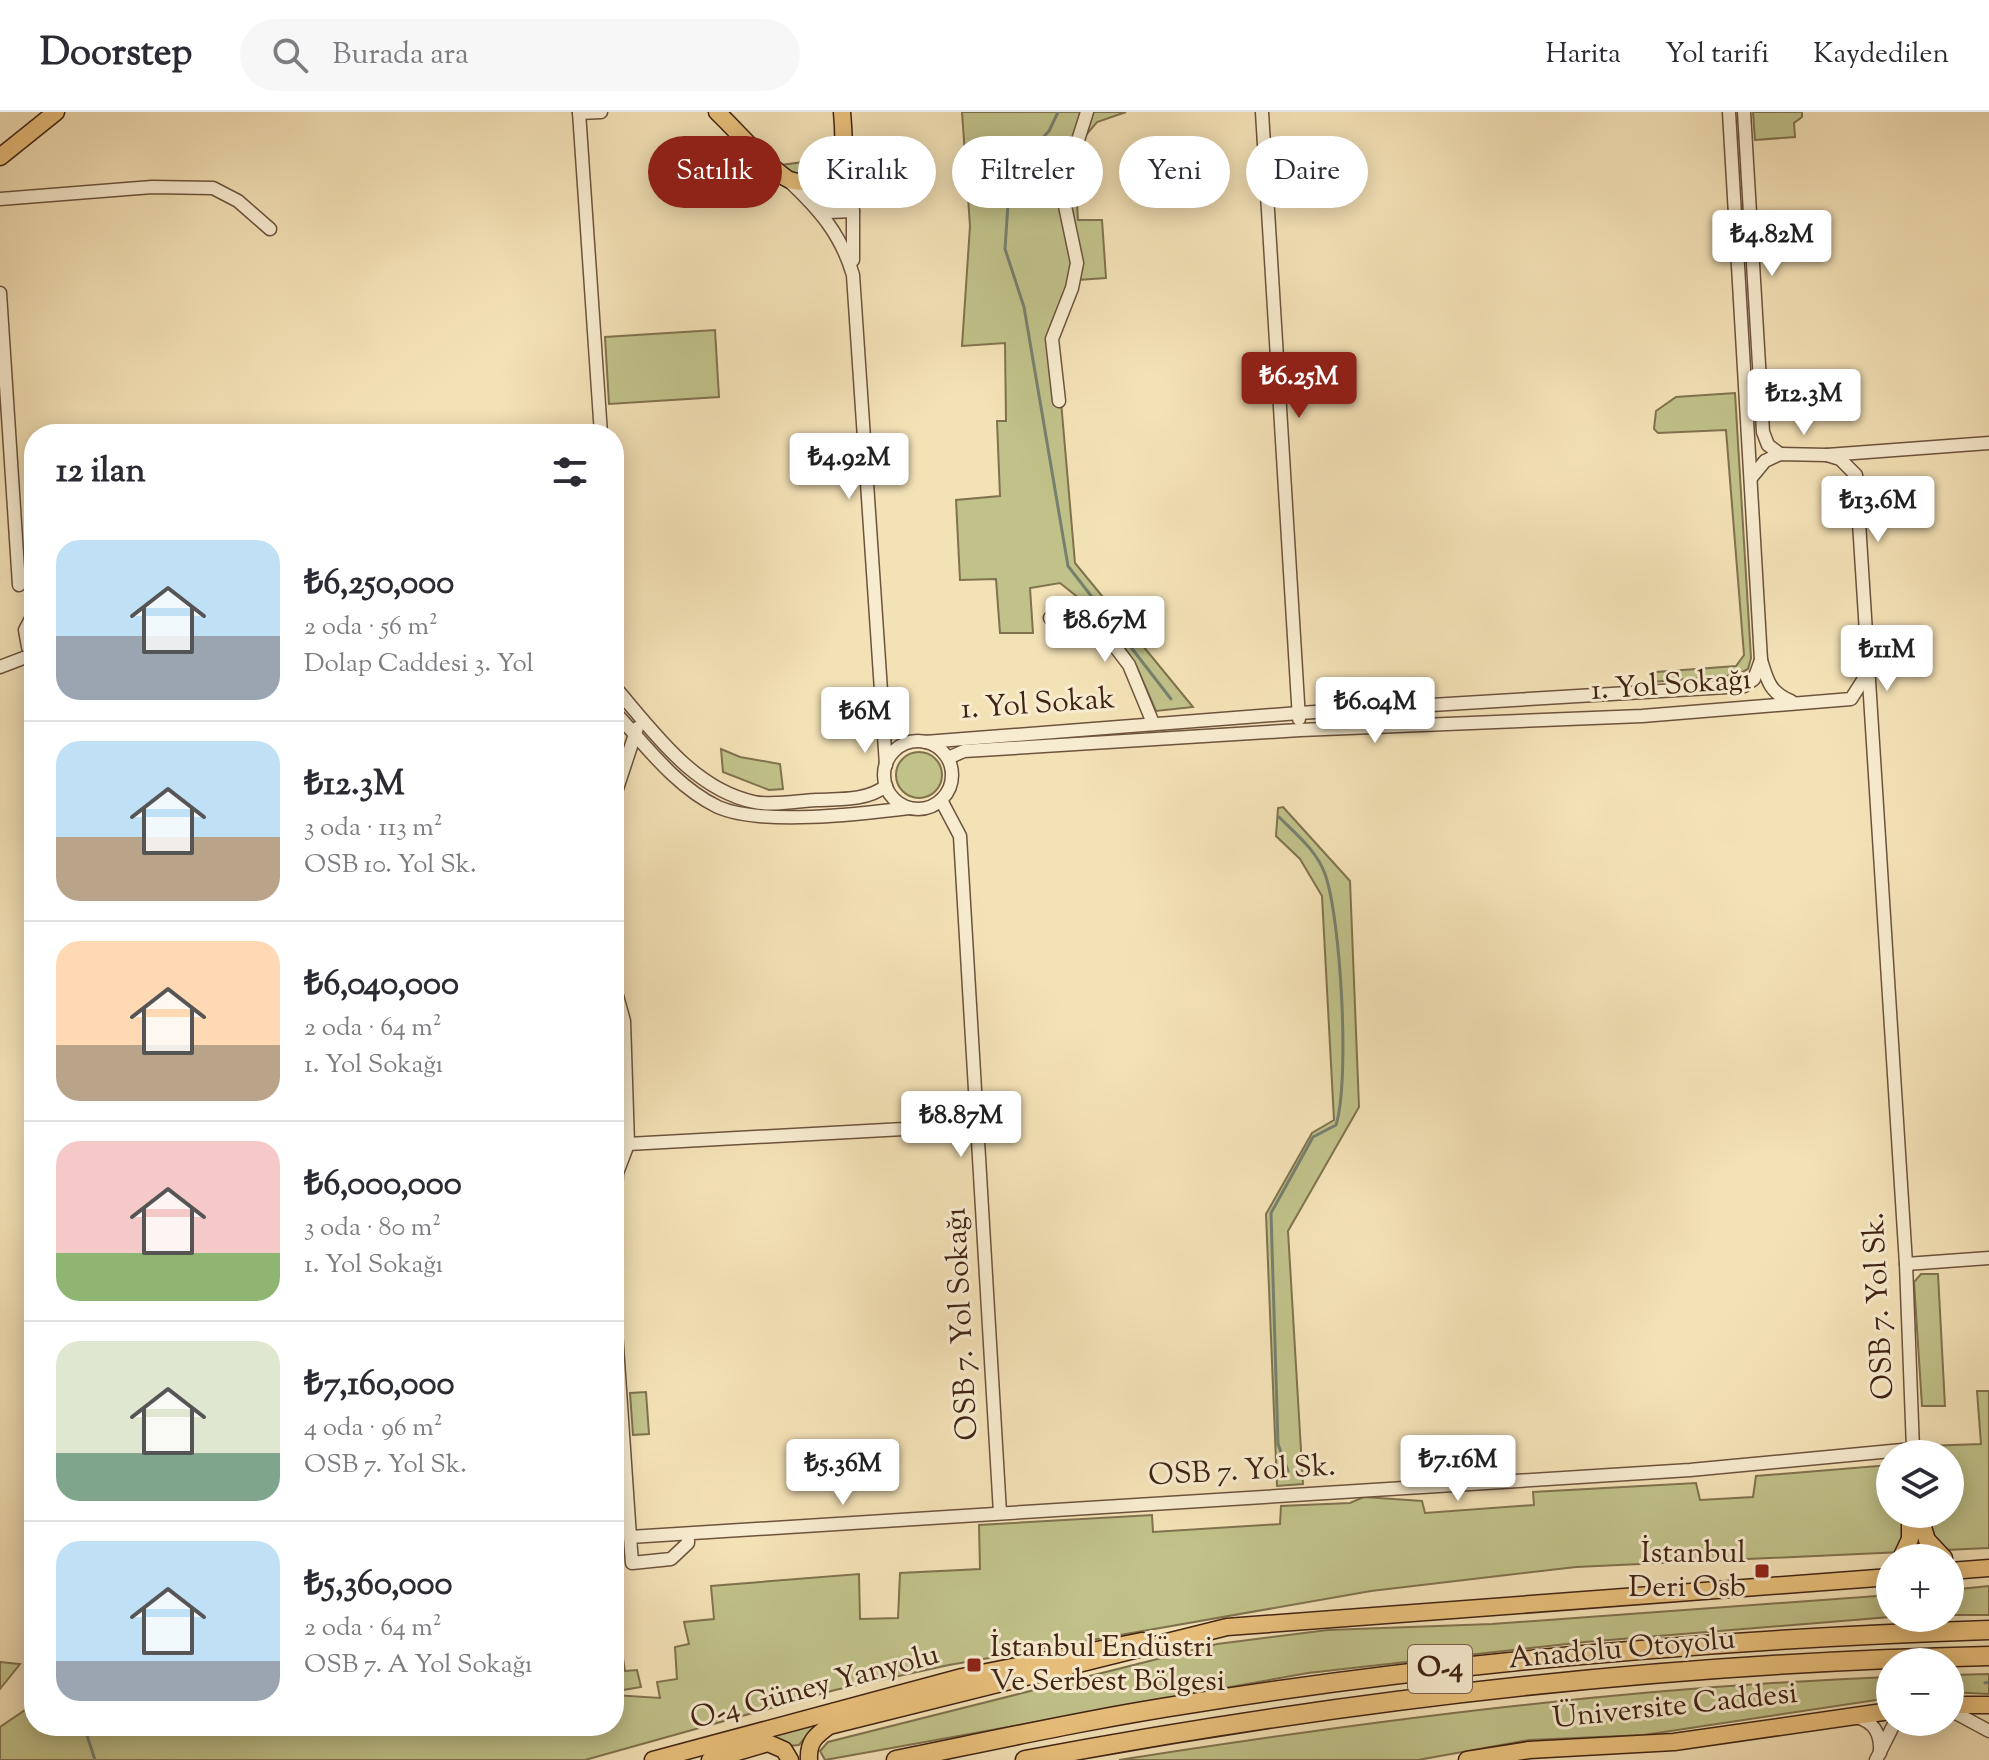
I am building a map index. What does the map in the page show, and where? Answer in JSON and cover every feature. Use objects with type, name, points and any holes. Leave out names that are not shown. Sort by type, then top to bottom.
[{"type":"highway","name":"Anadolu Otoyolu","points":[[896,1760],[1192,1703],[1447,1668],[1745,1641],[1989,1630]]},
{"type":"highway","name":"Anadolu Otoyolu","points":[[1025,1760],[1246,1721],[1483,1690],[1751,1666],[1989,1656]]},
{"type":"main road","points":[[0,157],[56,112]]},
{"type":"main road","points":[[717,112],[788,180],[798,181]]},
{"type":"main road","points":[[842,112],[844,136]]},
{"type":"main road","points":[[1862,1579],[1876,1573]]},
{"type":"main road","points":[[808,1754],[814,1737],[829,1726],[1227,1627],[1876,1578]]},
{"type":"main road","name":"O-4 Güney Yanyolu","points":[[653,1760],[962,1677],[1101,1647],[1227,1627]]},
{"type":"main road","points":[[1964,1707],[1989,1705]]},
{"type":"main road","name":"Üniversite Caddesi","points":[[1467,1760],[1529,1750],[1674,1742],[1876,1712]]},
{"type":"main road","points":[[710,1760],[768,1743],[787,1755]]},
{"type":"street","points":[[600,424],[579,113],[601,112]]},
{"type":"street","points":[[1059,401],[1052,339],[1072,288],[1077,263],[1065,206],[1066,178],[1087,112]]},
{"type":"street","points":[[1262,112],[1300,730]]},
{"type":"street","name":"1. Yol Sokağı","points":[[1729,112],[1754,388],[1751,478],[1761,660],[1768,685],[1779,697],[1794,702]]},
{"type":"street","points":[[1744,112],[1754,388],[1768,445],[1780,454]]},
{"type":"street","points":[[788,180],[798,189]]},
{"type":"street","points":[[0,199],[152,187],[213,188],[238,201],[270,229]]},
{"type":"street","points":[[817,208],[844,246],[853,275]]},
{"type":"street","points":[[820,208],[829,212],[853,211]]},
{"type":"street","points":[[853,208],[853,275],[886,786],[891,795],[909,808]]},
{"type":"street","points":[[0,293],[19,585]]},
{"type":"street","points":[[1751,478],[1765,461],[1780,454],[1827,455],[1989,443]]},
{"type":"street","points":[[1827,455],[1840,459],[1856,475],[1885,450]]},
{"type":"street","name":"OSB 7. Yol Sk.","points":[[1856,475],[1906,1264],[1913,1440]]},
{"type":"street","points":[[1050,618],[1091,615],[1129,665],[1153,723]]},
{"type":"street","points":[[0,667],[24,658]]},
{"type":"street","name":"1. Yol Sokak","points":[[925,742],[1299,713],[1744,686],[1754,679],[1761,660]]},
{"type":"street","points":[[1851,699],[1867,673]]},
{"type":"street","points":[[1794,702],[1851,699],[1871,715]]},
{"type":"street","points":[[624,700],[688,768],[724,791],[756,802],[845,799],[873,795],[886,786]]},
{"type":"street","name":"1. Yol Sokağı","points":[[948,758],[964,751],[1300,730],[1642,716],[1794,702]]},
{"type":"street","points":[[624,766],[641,718]]},
{"type":"street","points":[[624,722],[678,781],[719,807],[754,817],[920,809],[941,800],[952,780],[948,758],[925,742],[900,747],[886,765]]},
{"type":"street","points":[[881,725],[900,747]]},
{"type":"street","name":"OSB 7. Yol Sokağı","points":[[941,800],[960,836],[1000,1513]]},
{"type":"street","points":[[624,1021],[628,1144],[624,1155]]},
{"type":"street","points":[[628,1144],[977,1125]]},
{"type":"street","points":[[1906,1264],[1989,1258]]},
{"type":"street","points":[[624,1449],[632,1563],[671,1559],[688,1543],[688,1534]]},
{"type":"street","name":"OSB 7. Yol Sk.","points":[[630,1537],[1690,1470],[1876,1455]]},
{"type":"street","points":[[1843,1716],[1869,1721],[1880,1741],[1878,1756]]},
{"type":"street","points":[[1964,1716],[1989,1731]]},
{"type":"street","points":[[1878,1756],[1888,1736]]},
{"type":"green space","points":[[962,112],[1126,112],[1097,122],[1085,136],[964,136]]},
{"type":"green space","points":[[1753,112],[1802,112],[1802,117],[1794,123],[1795,137],[1755,140]]},
{"type":"green space","points":[[798,163],[798,176],[794,176],[782,165]]},
{"type":"green space","points":[[969,208],[1077,208],[1078,220],[1102,220],[1106,278],[1077,280],[1055,332],[1075,563],[1193,707],[1156,711],[1135,663],[1105,619],[1060,583],[1030,588],[1033,633],[1000,633],[996,579],[960,580],[956,500],[1000,496],[997,421],[1006,421],[1005,343],[962,346]]},
{"type":"green space","points":[[715,330],[719,397],[609,404],[605,337]]},
{"type":"green space","points":[[1735,393],[1751,658],[1748,669],[1737,675],[1651,682],[1656,672],[1736,666],[1744,655],[1726,430],[1658,433],[1654,429],[1656,411],[1676,397]]},
{"type":"green space","points":[[721,749],[740,757],[780,764],[783,789],[769,790],[723,772]]},
{"type":"green space","points":[[919,752],[935,759],[942,775],[935,791],[919,798],[903,791],[896,775],[903,759]]},
{"type":"green space","points":[[1283,807],[1350,881],[1359,1107],[1288,1231],[1303,1484],[1277,1486],[1266,1214],[1312,1133],[1334,1120],[1322,896],[1300,859],[1276,836],[1278,808]]},
{"type":"green space","points":[[1921,1274],[1938,1274],[1945,1406],[1922,1406],[1914,1282]]},
{"type":"green space","points":[[1977,1391],[1989,1391],[1989,1548],[1964,1549],[1964,1544],[1876,1544],[1876,1553],[1576,1567],[1371,1591],[949,1665],[835,1690],[585,1760],[0,1760],[0,1727],[24,1711],[24,1736],[624,1736],[624,1696],[660,1698],[657,1682],[677,1679],[675,1647],[689,1644],[684,1622],[714,1619],[711,1586],[859,1574],[860,1619],[898,1618],[900,1573],[980,1569],[979,1525],[1152,1515],[1153,1532],[1280,1524],[1281,1506],[1350,1503],[1364,1497],[1422,1501],[1425,1513],[1534,1505],[1533,1492],[1696,1483],[1700,1500],[1753,1497],[1756,1476],[1876,1466],[1876,1528],[1964,1528],[1964,1445],[1981,1444]]},
{"type":"green space","points":[[646,1392],[649,1434],[633,1435],[630,1393]]},
{"type":"green space","points":[[1989,1586],[1989,1615],[1964,1615],[1964,1589]]},
{"type":"green space","points":[[1876,1596],[1876,1618],[1585,1642],[1308,1673],[825,1760],[820,1751],[828,1742],[1217,1644],[1328,1630],[1492,1624]]},
{"type":"green space","points":[[0,1662],[20,1664],[0,1689]]},
{"type":"green space","points":[[624,1665],[625,1671],[637,1670],[641,1687],[624,1690]]},
{"type":"green space","points":[[1989,1674],[1989,1694],[1964,1693],[1964,1675]]},
{"type":"green space","points":[[1876,1678],[1876,1700],[1644,1735],[1529,1740],[1418,1760],[1119,1760],[1503,1707]]},
{"type":"green space","points":[[815,1725],[799,1745],[788,1746],[766,1736]]},
{"type":"waterway","points":[[1058,112],[1049,131],[1034,147],[1008,204],[1005,249],[1024,307],[1068,566],[1171,699]]},
{"type":"waterway","points":[[1279,817],[1311,850],[1325,874],[1331,896],[1339,962],[1343,1038],[1336,1125],[1313,1137],[1271,1213],[1278,1444],[1288,1471]]},
{"type":"waterway","points":[[1985,1683],[1989,1682]]},
{"type":"waterway","points":[[87,1736],[95,1760]]},
{"type":"place","name":"İstanbul Deri Osb","points":[[1762,1571]]},
{"type":"place","name":"İstanbul Endüstri Ve Serbest Bölgesi","points":[[974,1665]]}]
